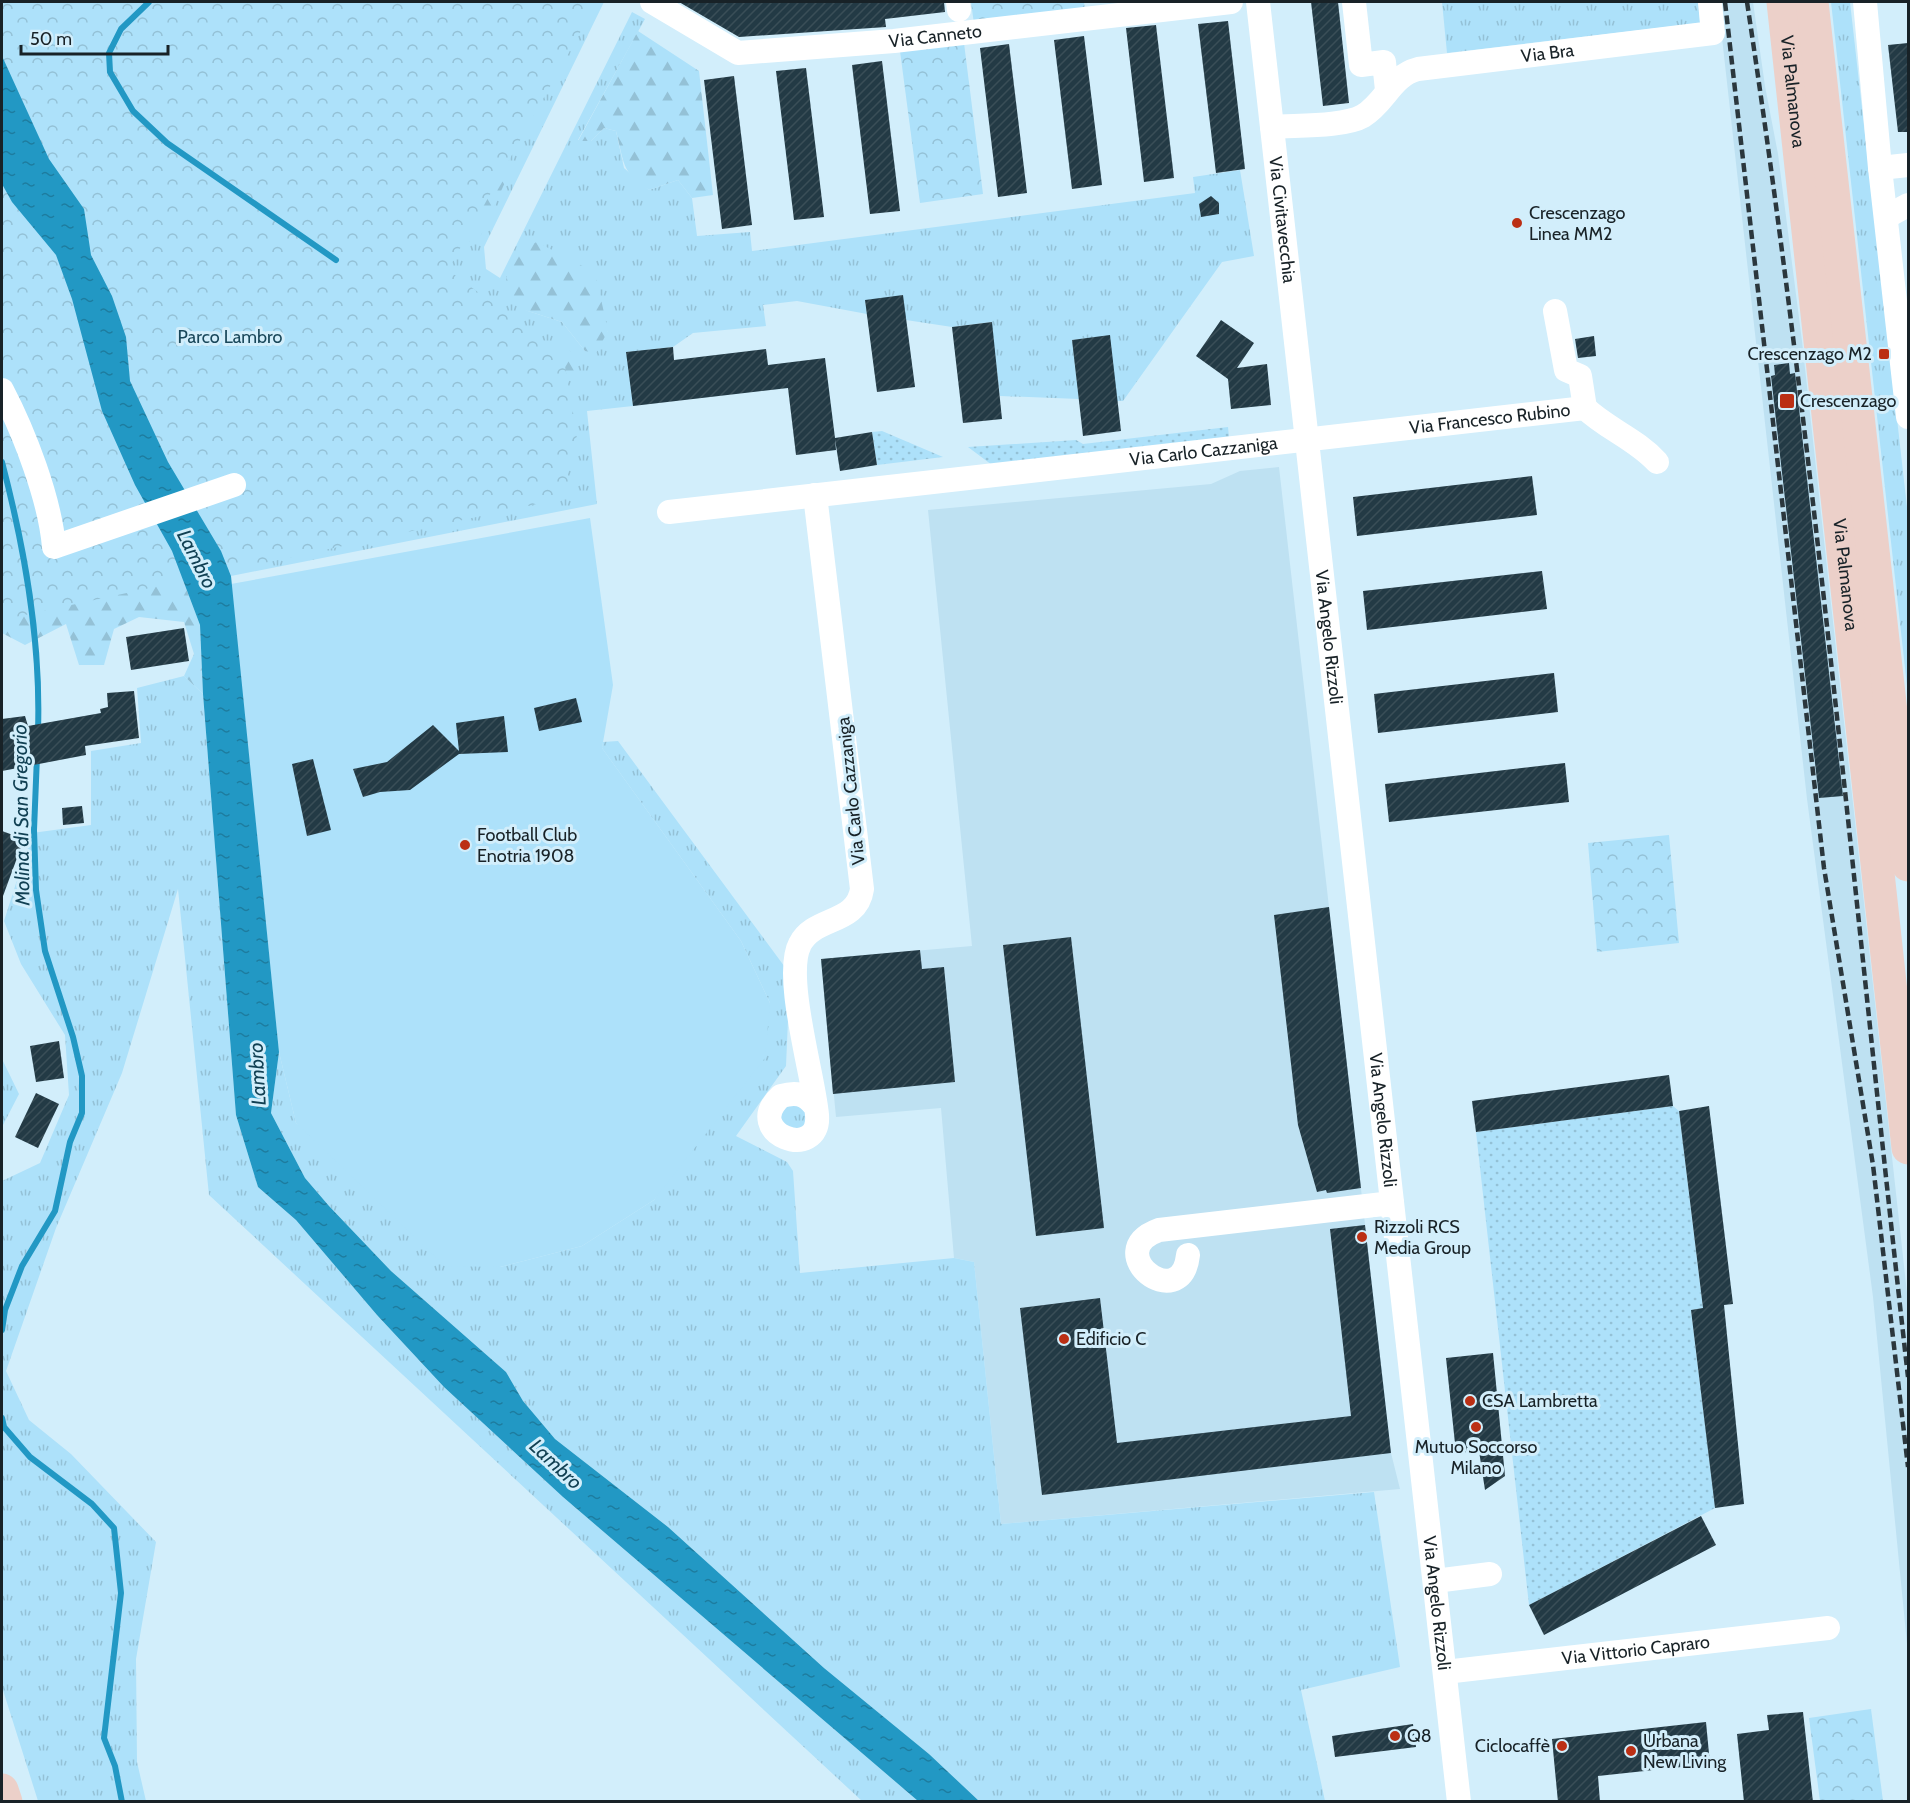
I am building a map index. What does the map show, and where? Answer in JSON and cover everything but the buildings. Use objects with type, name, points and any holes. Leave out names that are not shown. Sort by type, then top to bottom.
[{"type":"highway","name":"Via Palmanova","points":[[1783,2],[1908,1148]]},
{"type":"highway","name":"Via Palmanova","points":[[1812,2],[1908,865]]},
{"type":"highway","points":[[2,1790],[6,1802]]},
{"type":"street","name":"Via Canneto","points":[[652,2],[738,53],[964,33],[1231,2]]},
{"type":"street","name":"Via Civitavecchia","points":[[1258,2],[1306,439]]},
{"type":"street","points":[[1354,2],[1360,64],[1384,62],[1387,90]]},
{"type":"street","name":"Via Bra","points":[[1272,127],[1355,120],[1372,109],[1400,76],[1418,69],[1713,33],[1710,2]]},
{"type":"street","points":[[1865,2],[1880,168],[1897,218],[1908,417]]},
{"type":"street","points":[[1880,168],[1908,165]]},
{"type":"street","points":[[1897,218],[1908,205]]},
{"type":"street","points":[[1555,311],[1566,370],[1580,376],[1585,408]]},
{"type":"street","points":[[2,390],[30,454],[49,518],[54,547],[228,486]]},
{"type":"street","name":"Via Francesco Rubino","points":[[1306,439],[1585,408],[1601,422],[1646,449],[1657,462]]},
{"type":"street","name":"Via Carlo Cazzaniga","points":[[669,512],[1306,439]]},
{"type":"street","name":"Via Angelo Rizzoli","points":[[1306,439],[1460,1802]]},
{"type":"street","name":"Via Carlo Cazzaniga","points":[[814,1105],[805,1055],[795,970],[797,951],[810,932],[852,910],[859,903],[862,890],[815,495]]},
{"type":"street","points":[[786,1095],[802,1095],[814,1105],[817,1119],[811,1133],[802,1140],[788,1140],[777,1134],[770,1119],[774,1104],[786,1095],[805,1055]]},
{"type":"street","points":[[1188,1255],[1184,1270],[1171,1279],[1163,1280],[1149,1276],[1143,1270],[1138,1255],[1144,1239],[1159,1230],[1392,1203]]},
{"type":"street","points":[[1435,1581],[1490,1574]]},
{"type":"street","name":"Via Vittorio Capraro","points":[[1445,1672],[1827,1628]]},
{"type":"shaded area","points":[[1718,2],[1753,2],[1778,154],[1802,341],[1908,1302],[1908,1654],[1873,1297],[1807,799]]},
{"type":"shaded area","points":[[1279,467],[1391,1453],[1400,1489],[1001,1524],[974,1262],[954,1258],[941,1108],[836,1117],[821,959],[972,946],[928,510],[1211,484],[1240,471]]},
{"type":"green space","name":"Parco Lambro","points":[[2,2],[604,2],[484,247],[486,269],[500,278],[632,12],[645,19],[578,140],[591,141],[604,128],[616,131],[624,168],[649,190],[678,180],[692,198],[697,236],[750,232],[752,251],[1195,193],[1193,177],[1240,170],[1254,256],[1222,262],[1123,401],[1117,401],[1109,336],[1072,340],[1079,399],[1000,396],[991,322],[952,327],[906,320],[865,300],[867,314],[797,301],[763,305],[766,326],[693,333],[673,347],[627,352],[633,406],[587,411],[597,504],[231,576]],"holes":[[[525,310],[608,331],[585,351],[562,322]]]},
{"type":"green space","name":"Parco Lambro","points":[[2,2],[597,2],[448,270],[563,355],[577,435],[568,473],[569,497],[2,620]]},
{"type":"green space","points":[[971,2],[1084,2],[1085,10],[974,24]]},
{"type":"green space","points":[[1442,2],[1698,2],[1700,23],[1447,53]]},
{"type":"green space","points":[[1831,2],[1850,2],[1908,516],[1908,695]]},
{"type":"green space","points":[[638,31],[699,71],[713,195],[692,198],[678,180],[649,190],[628,172],[616,131],[604,128],[591,141],[578,141]]},
{"type":"green space","points":[[964,43],[983,194],[920,203],[900,51]]},
{"type":"green space","points":[[503,166],[507,178],[479,239],[474,242],[461,240]]},
{"type":"green space","points":[[2,184],[172,551],[200,625],[203,694],[184,676],[194,654],[184,622],[139,617],[114,629],[104,665],[79,665],[66,624],[25,645],[2,633]]},
{"type":"green space","points":[[537,242],[590,270],[597,281],[608,331],[596,353],[585,351],[562,322],[525,310],[504,297],[507,274],[518,249]]},
{"type":"green space","points":[[563,345],[573,353],[577,374],[569,381],[559,363],[558,347]]},
{"type":"green space","points":[[1228,427],[1229,437],[992,465],[968,447],[1076,440],[1083,444]]},
{"type":"green space","points":[[882,431],[943,457],[877,465],[872,432]]},
{"type":"green space","name":"Football Club Enotria 1908","points":[[590,518],[613,685],[602,748],[741,941],[770,1003],[765,1058],[654,1200],[582,1246],[500,1267],[445,1266],[296,1123],[279,1052],[231,584]]},
{"type":"green space","points":[[184,676],[203,694],[236,1115],[258,1187],[296,1220],[377,1315],[444,1387],[563,1497],[918,1801],[862,1801],[209,1195],[178,889],[122,1073],[56,1228],[6,1371],[29,1420],[71,1454],[156,1542],[136,1659],[137,1762],[146,1801],[38,1801],[2,1687],[2,1181],[40,1163],[69,1095],[65,1035],[21,964],[4,921],[32,833],[91,825],[91,751],[141,743],[137,688]]},
{"type":"green space","points":[[618,741],[790,974],[786,1066],[736,1136],[787,1162],[793,1171],[800,1273],[954,1258],[974,1262],[1001,1524],[1374,1492],[1400,1667],[1301,1690],[1325,1801],[979,1801],[929,1754],[824,1668],[668,1527],[555,1439],[523,1401],[506,1372],[391,1271],[305,1178],[271,1113],[279,1052],[296,1123],[500,1267],[582,1246],[654,1200],[770,1003],[741,941],[602,748],[603,742]]},
{"type":"green space","points":[[1669,835],[1679,943],[1597,952],[1588,843]]},
{"type":"green space","points":[[2,1059],[19,1094],[2,1127]]},
{"type":"green space","points":[[801,1103],[809,1121],[793,1133],[778,1115],[782,1106]]},
{"type":"green space","points":[[1673,1106],[1679,1111],[1703,1308],[1691,1310],[1715,1508],[1529,1605],[1476,1132]]},
{"type":"green space","points":[[1871,1709],[1883,1801],[1820,1801],[1809,1718]]},
{"type":"water","name":"Lambro","points":[[2,56],[49,159],[84,209],[91,255],[112,296],[126,337],[130,381],[168,462],[221,551],[231,576],[279,1052],[271,1113],[305,1178],[391,1271],[506,1372],[523,1401],[555,1439],[668,1527],[824,1668],[929,1754],[979,1801],[918,1801],[563,1497],[444,1387],[377,1315],[296,1220],[258,1187],[236,1115],[203,694],[200,625],[172,551],[135,485],[102,411],[72,299],[56,255],[12,202],[2,184]]},
{"type":"waterway","points":[[149,2],[121,29],[109,53],[110,72],[133,111],[167,143],[336,260]]},
{"type":"waterway","name":"Molina di San Gregorio","points":[[2,462],[18,528],[30,595],[37,663],[38,731]]},
{"type":"waterway","name":"Molina di San Gregorio","points":[[2,1330],[5,1310],[22,1266],[55,1211],[70,1142],[82,1113],[82,1076],[73,1037],[45,951],[36,890],[34,830],[37,756]]},
{"type":"waterway","name":"Molina di San Gregorio","points":[[2,1418],[4,1427],[30,1457],[92,1504],[114,1528],[121,1593],[104,1738],[115,1766],[122,1802]]},
{"type":"railway","points":[[1725,2],[1824,868],[1873,1165],[1908,1467]]},
{"type":"railway","points":[[1747,2],[1772,173],[1815,516],[1908,1377]]},
{"type":"place","name":"Crescenzago Linea MM2","points":[[1517,223]]},
{"type":"place","name":"Crescenzago M2","points":[[1884,354]]},
{"type":"place","name":"Crescenzago","points":[[1787,401]]},
{"type":"place","name":"Football Club Enotria 1908","points":[[465,845]]},
{"type":"place","name":"Rizzoli RCS Media Group","points":[[1362,1237]]},
{"type":"place","name":"Edificio C","points":[[1064,1339]]},
{"type":"place","name":"CSA Lambretta","points":[[1470,1401]]},
{"type":"place","name":"Mutuo Soccorso Milano","points":[[1476,1427]]},
{"type":"place","name":"Q8","points":[[1395,1736]]},
{"type":"place","name":"Ciclocaffè","points":[[1562,1746]]},
{"type":"place","name":"Urbana New Living","points":[[1631,1751]]}]
